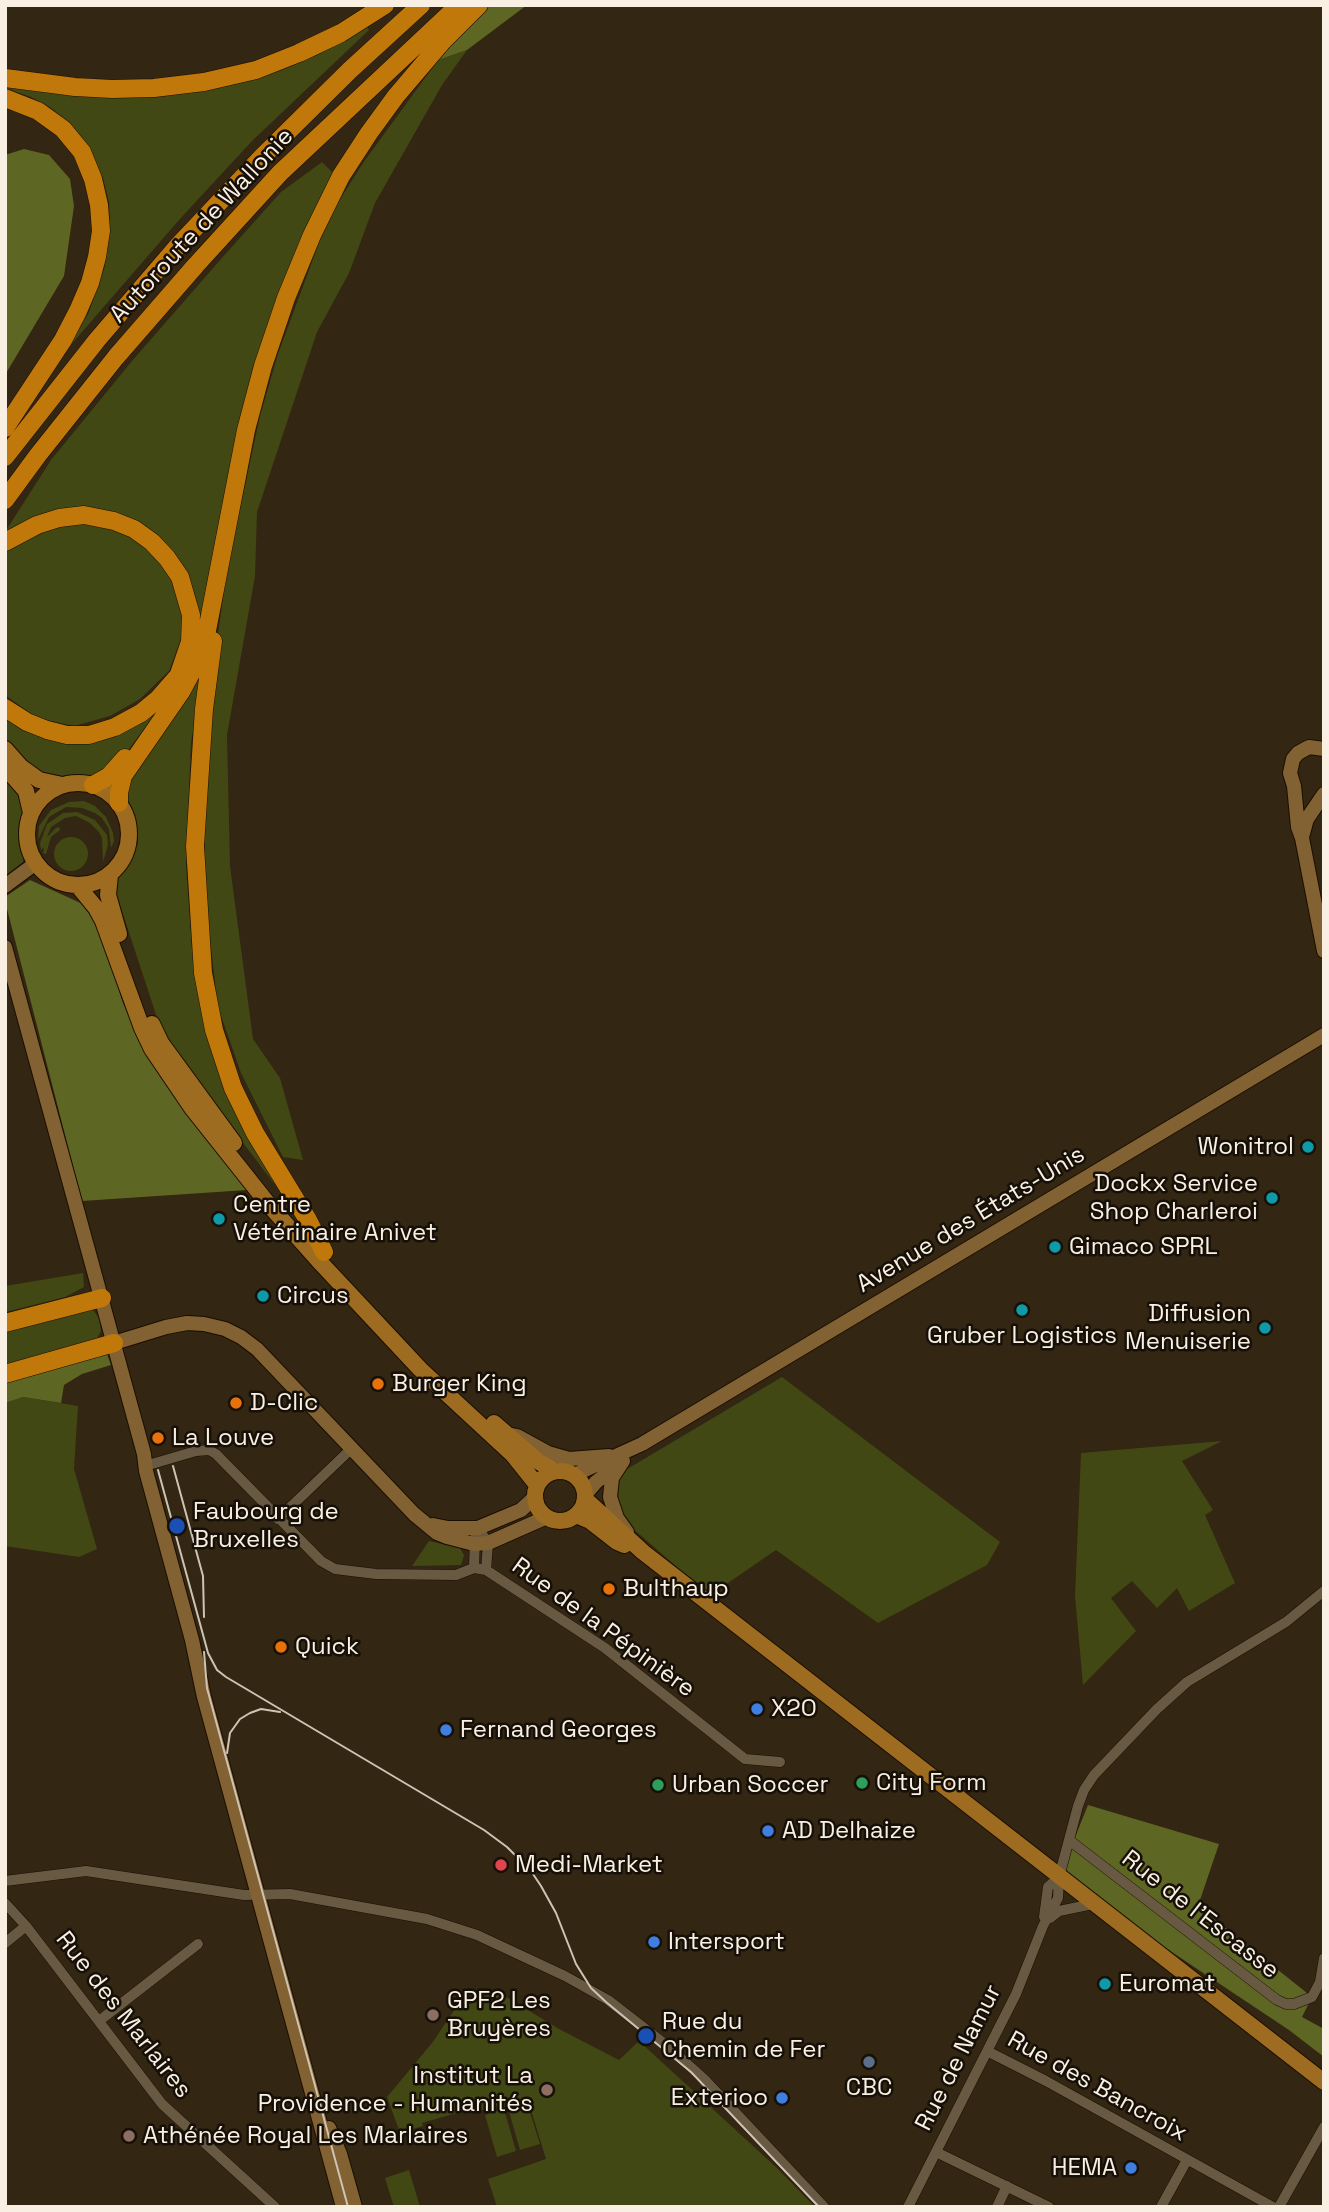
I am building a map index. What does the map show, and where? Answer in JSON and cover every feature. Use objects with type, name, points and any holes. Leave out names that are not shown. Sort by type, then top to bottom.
[{"type":"highway","points":[[5,78],[112,89],[154,88],[204,82],[256,70],[299,53],[341,33],[385,5]]},
{"type":"highway","name":"Autoroute de Wallonie","points":[[5,457],[97,340],[176,248],[262,157],[421,5]]},
{"type":"highway","name":"Autoroute de Wallonie","points":[[5,500],[116,356],[196,265],[281,173],[458,5]]},
{"type":"highway","points":[[119,803],[123,776],[194,671],[203,651],[246,430],[263,366],[286,298],[312,234],[341,176],[369,133],[442,42],[479,5]]},
{"type":"highway","points":[[5,98],[38,111],[63,129],[82,152],[93,179],[101,231],[90,284],[78,311],[63,340],[5,428]]},
{"type":"highway","points":[[5,542],[59,517],[84,515],[114,521],[134,529],[152,542],[180,577],[191,615],[190,642],[179,675],[165,701],[122,763],[109,776],[93,785]]},
{"type":"highway","points":[[214,597],[217,611],[204,709],[195,846],[203,972],[214,1030],[233,1088],[255,1133],[309,1220],[324,1252]]},
{"type":"highway","points":[[5,708],[27,722],[47,730],[67,735],[89,734],[115,727],[141,713],[158,699],[179,675]]},
{"type":"highway","points":[[5,1323],[102,1298]]},
{"type":"highway","points":[[5,1374],[114,1343]]},
{"type":"main road","points":[[5,749],[21,767],[39,780],[62,785],[93,785],[112,795],[119,803],[126,815],[129,841],[126,854],[110,875],[100,881],[78,886],[51,878],[36,863],[28,848],[31,813],[26,791],[5,767]]},
{"type":"main road","points":[[31,813],[39,801],[62,785]]},
{"type":"main road","points":[[110,875],[108,895],[112,916],[153,1027],[161,1043],[237,1149],[324,1252],[429,1364],[539,1462],[555,1471]]},
{"type":"main road","points":[[78,886],[103,921],[152,1049],[192,1108],[269,1205],[419,1369],[513,1455],[536,1491],[538,1508],[547,1517],[562,1521],[576,1515],[582,1508],[585,1497],[583,1486],[575,1475],[565,1471],[555,1471],[547,1475],[536,1491]]},
{"type":"main road","points":[[585,1497],[643,1552],[1324,2082]]},
{"type":"main road","points":[[576,1515],[590,1521],[617,1542],[643,1552]]},
{"type":"street","points":[[1324,749],[1305,749],[1293,759],[1290,772],[1294,786],[1295,811],[1324,951]]},
{"type":"street","points":[[1294,786],[1308,795],[1324,794]]},
{"type":"street","points":[[1302,838],[1307,819],[1324,794]]},
{"type":"street","points":[[5,886],[36,863]]},
{"type":"street","points":[[5,947],[144,1454],[204,1697],[264,1895],[330,2131],[340,2154],[355,2207]]},
{"type":"street","name":"Avenue des États-Unis","points":[[575,1475],[619,1458],[1324,1035]]},
{"type":"street","points":[[114,1343],[187,1323],[225,1329],[241,1337],[257,1349],[414,1514],[447,1537],[481,1544],[547,1517]]},
{"type":"street","points":[[507,1434],[517,1436],[548,1453],[569,1459],[619,1458],[612,1478],[610,1497],[617,1518],[643,1552]]},
{"type":"street","points":[[278,1519],[351,1449]]},
{"type":"street","name":"Rue de la Pépinière","points":[[145,1465],[209,1450],[321,1561],[335,1569],[376,1574],[456,1574],[474,1567],[486,1570],[605,1648],[744,1759],[780,1762]]},
{"type":"street","name":"Avenue des États-Unis","points":[[585,1497],[619,1458]]},
{"type":"street","points":[[428,1524],[448,1528],[478,1528],[521,1510],[536,1491]]},
{"type":"street","points":[[478,1528],[486,1570]]},
{"type":"street","points":[[474,1567],[481,1544]]},
{"type":"street","name":"Rue de Namur","points":[[911,2206],[1023,1978],[1043,1926],[1048,1887],[1059,1877],[1078,1806],[1094,1775],[1157,1709],[1187,1682],[1286,1622],[1324,1591]]},
{"type":"street","name":"Rue de l'Escasse","points":[[1069,1840],[1277,2000],[1294,2004],[1311,1997],[1320,1982],[1324,1958]]},
{"type":"street","points":[[5,1881],[86,1871],[264,1895],[290,1894],[427,1919],[477,1936],[608,2000],[688,2063],[824,2207]]},
{"type":"street","points":[[264,1895],[308,2082],[343,2207]]},
{"type":"street","name":"Rue des Marlaires","points":[[5,1903],[26,1926],[162,2104],[275,2207]]},
{"type":"street","points":[[1043,1926],[1059,1911],[1093,1904]]},
{"type":"street","points":[[5,1943],[26,1926]]},
{"type":"street","points":[[99,2021],[198,1944]]},
{"type":"street","name":"Rue des Bancroix","points":[[987,2051],[1273,2207]]},
{"type":"street","points":[[1279,2207],[1324,2127]]},
{"type":"street","points":[[936,2152],[1049,2207]]},
{"type":"street","points":[[1161,2207],[1186,2160]]},
{"type":"street","points":[[997,2207],[1007,2186]]},
{"type":"green space","points":[[488,5],[527,5],[467,50],[438,60]]},
{"type":"green space","points":[[367,27],[369,30],[252,141],[179,220],[69,347],[89,312],[104,269],[110,224],[109,202],[103,178],[90,149],[70,124],[51,108],[31,97],[5,88],[123,97],[175,94],[228,86],[282,70],[318,55]]},
{"type":"green space","points":[[467,50],[442,85],[375,203],[349,273],[317,332],[257,512],[255,576],[227,735],[230,866],[253,1039],[280,1078],[303,1160],[283,1157],[241,1073],[218,1007],[205,897],[205,810],[217,641],[227,570],[260,416],[278,354],[319,243],[337,204],[363,163],[438,60]]},
{"type":"green space","points":[[24,149],[49,155],[70,179],[74,206],[64,276],[5,375],[5,155]]},
{"type":"green space","points":[[322,162],[333,173],[277,314],[204,631],[198,628],[164,543],[71,508],[39,515],[5,532],[51,460],[132,361],[281,192]]},
{"type":"green space","points":[[83,523],[110,525],[137,538],[167,569],[182,610],[182,636],[169,671],[140,699],[110,716],[74,726],[37,718],[5,695],[5,552],[53,527]]},
{"type":"green space","points":[[208,646],[191,742],[186,866],[192,949],[213,1041],[282,1194],[164,1039],[115,890],[118,878],[131,861],[138,843],[137,828],[128,803],[128,781]]},
{"type":"green space","points":[[165,701],[109,776],[44,776],[5,748],[5,708],[67,735]]},
{"type":"green space","points":[[5,777],[29,800],[22,825],[23,862],[5,876]]},
{"type":"green space","points":[[84,801],[95,806],[106,817],[113,833],[111,848],[109,829],[102,818],[82,808],[66,807],[49,817],[38,840],[39,826],[51,810],[69,802]]},
{"type":"green space","points":[[77,812],[95,820],[107,835],[108,845],[103,862],[102,838],[99,832],[90,823],[76,816],[65,818],[51,827],[47,837],[56,828],[59,827],[60,830],[51,837],[46,854],[43,853],[44,847],[41,850],[40,843],[47,824],[63,813]]},
{"type":"green space","points":[[71,837],[83,842],[88,854],[83,866],[71,871],[59,866],[54,854],[59,842]]},
{"type":"green space","points":[[30,880],[85,905],[95,916],[123,1003],[144,1050],[247,1190],[82,1201],[6,905],[5,897]]},
{"type":"green space","points":[[83,1273],[84,1287],[65,1297],[5,1312],[5,1286]]},
{"type":"green space","points":[[84,1307],[93,1310],[99,1318],[101,1331],[96,1340],[5,1365],[5,1327]]},
{"type":"green space","points":[[104,1346],[111,1365],[82,1374],[64,1385],[61,1403],[23,1397],[5,1403],[5,1374]]},
{"type":"green space","points":[[782,1377],[1000,1542],[987,1565],[878,1623],[776,1550],[712,1594],[614,1512],[612,1478]]},
{"type":"green space","points":[[23,1397],[78,1406],[74,1469],[97,1549],[79,1557],[5,1546],[5,1403]]},
{"type":"green space","points":[[1222,1441],[1182,1461],[1213,1510],[1205,1515],[1235,1583],[1189,1611],[1177,1588],[1157,1608],[1132,1581],[1111,1598],[1136,1631],[1083,1685],[1075,1596],[1081,1453]]},
{"type":"green space","points":[[429,1541],[460,1548],[464,1555],[461,1565],[412,1566]]},
{"type":"green space","points":[[1088,1805],[1219,1844],[1198,1906],[1312,1997],[1302,2017],[1324,2029],[1324,2057],[1289,2030],[1059,1877]]},
{"type":"green space","name":"Institut La Providence - Humanités","points":[[498,1992],[559,2029],[619,2060],[639,2041],[778,2169],[815,2207],[497,2207],[488,2179],[546,2159],[527,2097],[479,2111],[477,2107],[422,2123],[423,2126],[400,2133],[387,2097],[432,2043],[459,2003]]},
{"type":"green space","points":[[527,2103],[540,2144],[520,2150],[508,2108]]},
{"type":"green space","points":[[504,2109],[516,2151],[497,2157],[485,2115]]},
{"type":"green space","points":[[409,2170],[420,2207],[394,2207],[385,2178]]},
{"type":"tram line","points":[[173,1466],[203,1576],[204,1617]]},
{"type":"tram line","points":[[158,1470],[208,1653],[217,1670],[484,1830],[507,1847],[531,1871],[541,1886],[556,1913],[576,1964],[591,1988],[691,2072],[819,2207]]},
{"type":"tram line","points":[[204,1652],[207,1688],[348,2207]]},
{"type":"tram line","points":[[227,1753],[230,1733],[240,1719],[261,1709],[280,1712]]},
{"type":"place","name":"Wonitrol","points":[[1308,1147]]},
{"type":"place","name":"Dockx Service Shop Charleroi","points":[[1272,1198]]},
{"type":"place","name":"Centre Vétérinaire Anivet","points":[[219,1219]]},
{"type":"place","name":"Gimaco SPRL","points":[[1055,1247]]},
{"type":"place","name":"Circus","points":[[263,1296]]},
{"type":"place","name":"Gruber Logistics","points":[[1022,1310]]},
{"type":"place","name":"Diffusion Menuiserie","points":[[1265,1328]]},
{"type":"place","name":"Burger King","points":[[378,1384]]},
{"type":"place","name":"D-Clic","points":[[236,1403]]},
{"type":"place","name":"La Louve","points":[[158,1438]]},
{"type":"place","name":"Faubourg de Bruxelles","points":[[177,1526]]},
{"type":"place","name":"Bulthaup","points":[[609,1589]]},
{"type":"place","name":"Quick","points":[[281,1647]]},
{"type":"place","name":"X2O","points":[[757,1709]]},
{"type":"place","name":"Fernand Georges","points":[[446,1730]]},
{"type":"place","name":"City Form","points":[[862,1783]]},
{"type":"place","name":"Urban Soccer","points":[[658,1785]]},
{"type":"place","name":"AD Delhaize","points":[[768,1831]]},
{"type":"place","name":"Medi-Market","points":[[501,1865]]},
{"type":"place","name":"Intersport","points":[[654,1942]]},
{"type":"place","name":"Euromat","points":[[1105,1984]]},
{"type":"place","name":"GPF2 Les Bruyères","points":[[433,2015]]},
{"type":"place","name":"Rue du Chemin de Fer","points":[[646,2036]]},
{"type":"place","name":"CBC","points":[[869,2062]]},
{"type":"place","name":"Institut La Providence - Humanités","points":[[547,2090]]},
{"type":"place","name":"Exterioo","points":[[782,2098]]},
{"type":"place","name":"Athénée Royal Les Marlaires","points":[[129,2136]]},
{"type":"place","name":"HEMA","points":[[1131,2168]]}]
